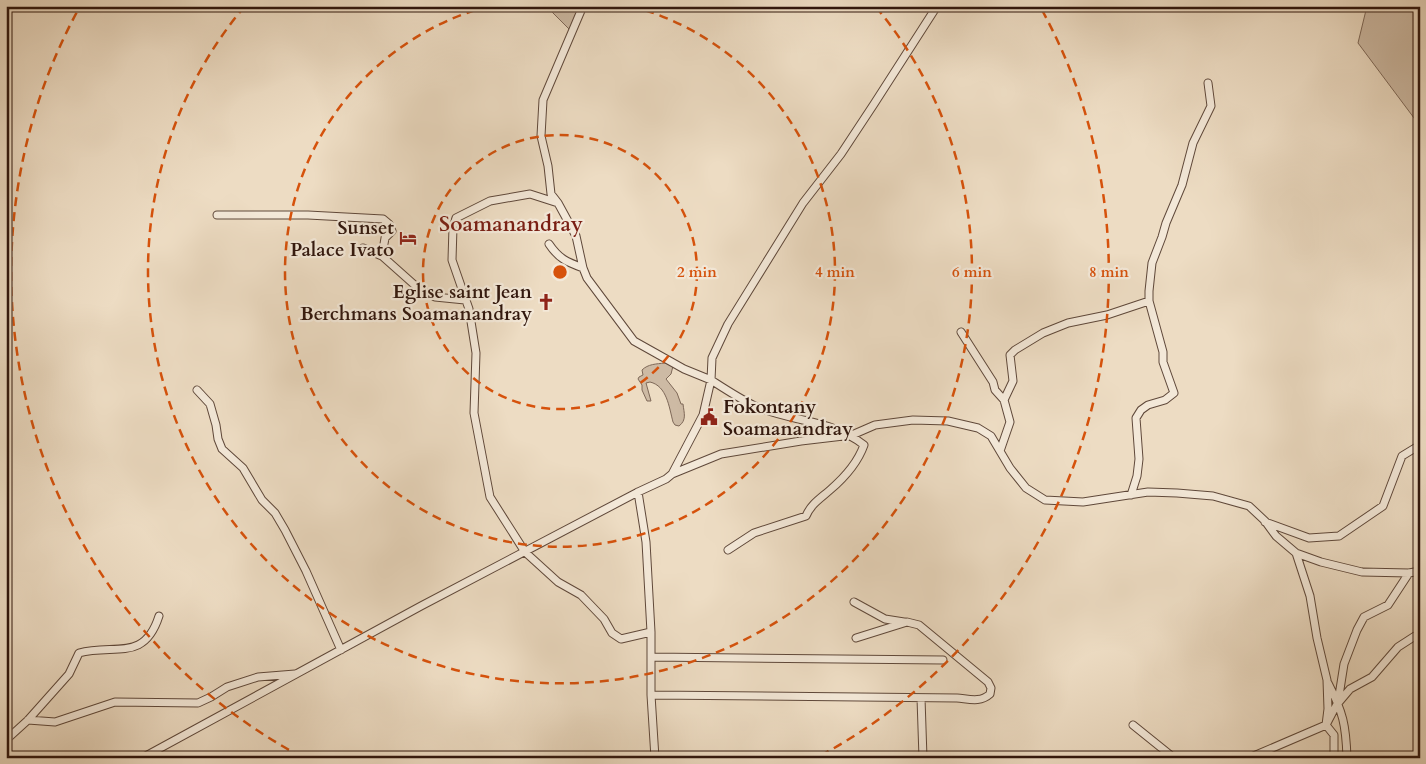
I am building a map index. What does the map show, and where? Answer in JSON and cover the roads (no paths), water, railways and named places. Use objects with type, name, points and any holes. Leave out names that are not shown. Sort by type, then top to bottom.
[{"type":"street","points":[[583,6],[543,100],[541,136],[548,166],[551,194],[576,236],[587,278],[634,341],[684,369],[711,380],[755,406],[835,428],[852,435],[864,445],[860,456],[832,488],[810,507],[806,516],[754,533],[728,550]]},
{"type":"street","points":[[672,474],[703,415],[711,380],[712,358],[728,324],[803,203],[841,154],[937,6]]},
{"type":"street","points":[[1131,495],[1137,476],[1139,459],[1136,418],[1141,410],[1148,405],[1165,400],[1174,393],[1163,362],[1163,352],[1149,301],[1152,262],[1182,185],[1193,143],[1212,106],[1208,82]]},
{"type":"street","points":[[558,203],[530,194],[490,201],[456,218],[453,227],[452,260],[469,309],[476,353],[474,413],[490,497],[525,552],[558,582],[581,595],[604,619],[612,633],[621,639],[651,632]]},
{"type":"street","points":[[217,215],[308,215],[382,219],[389,224],[392,231],[385,238],[382,256]]},
{"type":"street","points":[[549,244],[556,256],[583,268]]},
{"type":"street","points":[[363,248],[382,256],[418,288],[435,297],[465,300]]},
{"type":"street","points":[[1004,400],[1013,382],[1010,355],[1015,350],[1043,333],[1068,323],[1107,315],[1149,301]]},
{"type":"street","points":[[961,332],[993,382],[995,390],[1004,400],[1010,422],[1000,451]]},
{"type":"street","points":[[197,390],[210,404],[222,449],[243,468],[262,500],[275,513],[285,530],[306,571],[341,650]]},
{"type":"street","points":[[142,758],[421,606],[666,479],[672,474],[722,454],[801,440],[852,435],[876,425],[913,420],[948,421],[978,428],[991,436],[1010,468],[1026,488],[1045,500],[1083,502],[1148,492],[1213,496],[1249,506],[1276,536],[1296,553],[1321,562],[1362,572],[1409,573],[1420,571]]},
{"type":"street","points":[[1265,522],[1309,538],[1339,536],[1383,506],[1402,456],[1420,445]]},
{"type":"street","points":[[638,492],[646,542],[655,758]]},
{"type":"street","points":[[1296,553],[1310,596],[1327,680],[1328,709],[1326,725],[1334,735],[1334,758]]},
{"type":"street","points":[[1338,702],[1344,664],[1364,617],[1388,605],[1409,573]]},
{"type":"street","points":[[651,695],[984,699],[990,694],[991,688],[988,682],[919,625],[885,619],[854,602]]},
{"type":"street","points":[[6,740],[28,720],[70,674],[80,653],[88,650],[121,650],[133,647],[150,636],[159,616]]},
{"type":"street","points":[[856,638],[907,622]]},
{"type":"street","points":[[1249,758],[1326,725],[1338,702],[1350,689],[1372,677],[1398,647],[1415,636],[1420,636]]},
{"type":"street","points":[[651,657],[943,660]]},
{"type":"street","points":[[28,720],[55,722],[115,702],[198,703],[212,697],[227,687],[258,677],[298,673]]},
{"type":"street","points":[[1327,680],[1338,702],[1346,728],[1347,758]]},
{"type":"street","points":[[921,698],[922,758]]},
{"type":"street","points":[[1132,725],[1174,758]]},
{"type":"place","name":"Sunset Palace Ivato","points":[[408,238]]},
{"type":"place","name":"Eglise saint Jean Berchmans Soamanandray","points":[[546,302]]},
{"type":"place","name":"Fokontany Soamanandray","points":[[709,417]]},
{"type":"district","name":"Soamanandray","points":[[511,224]]}]
